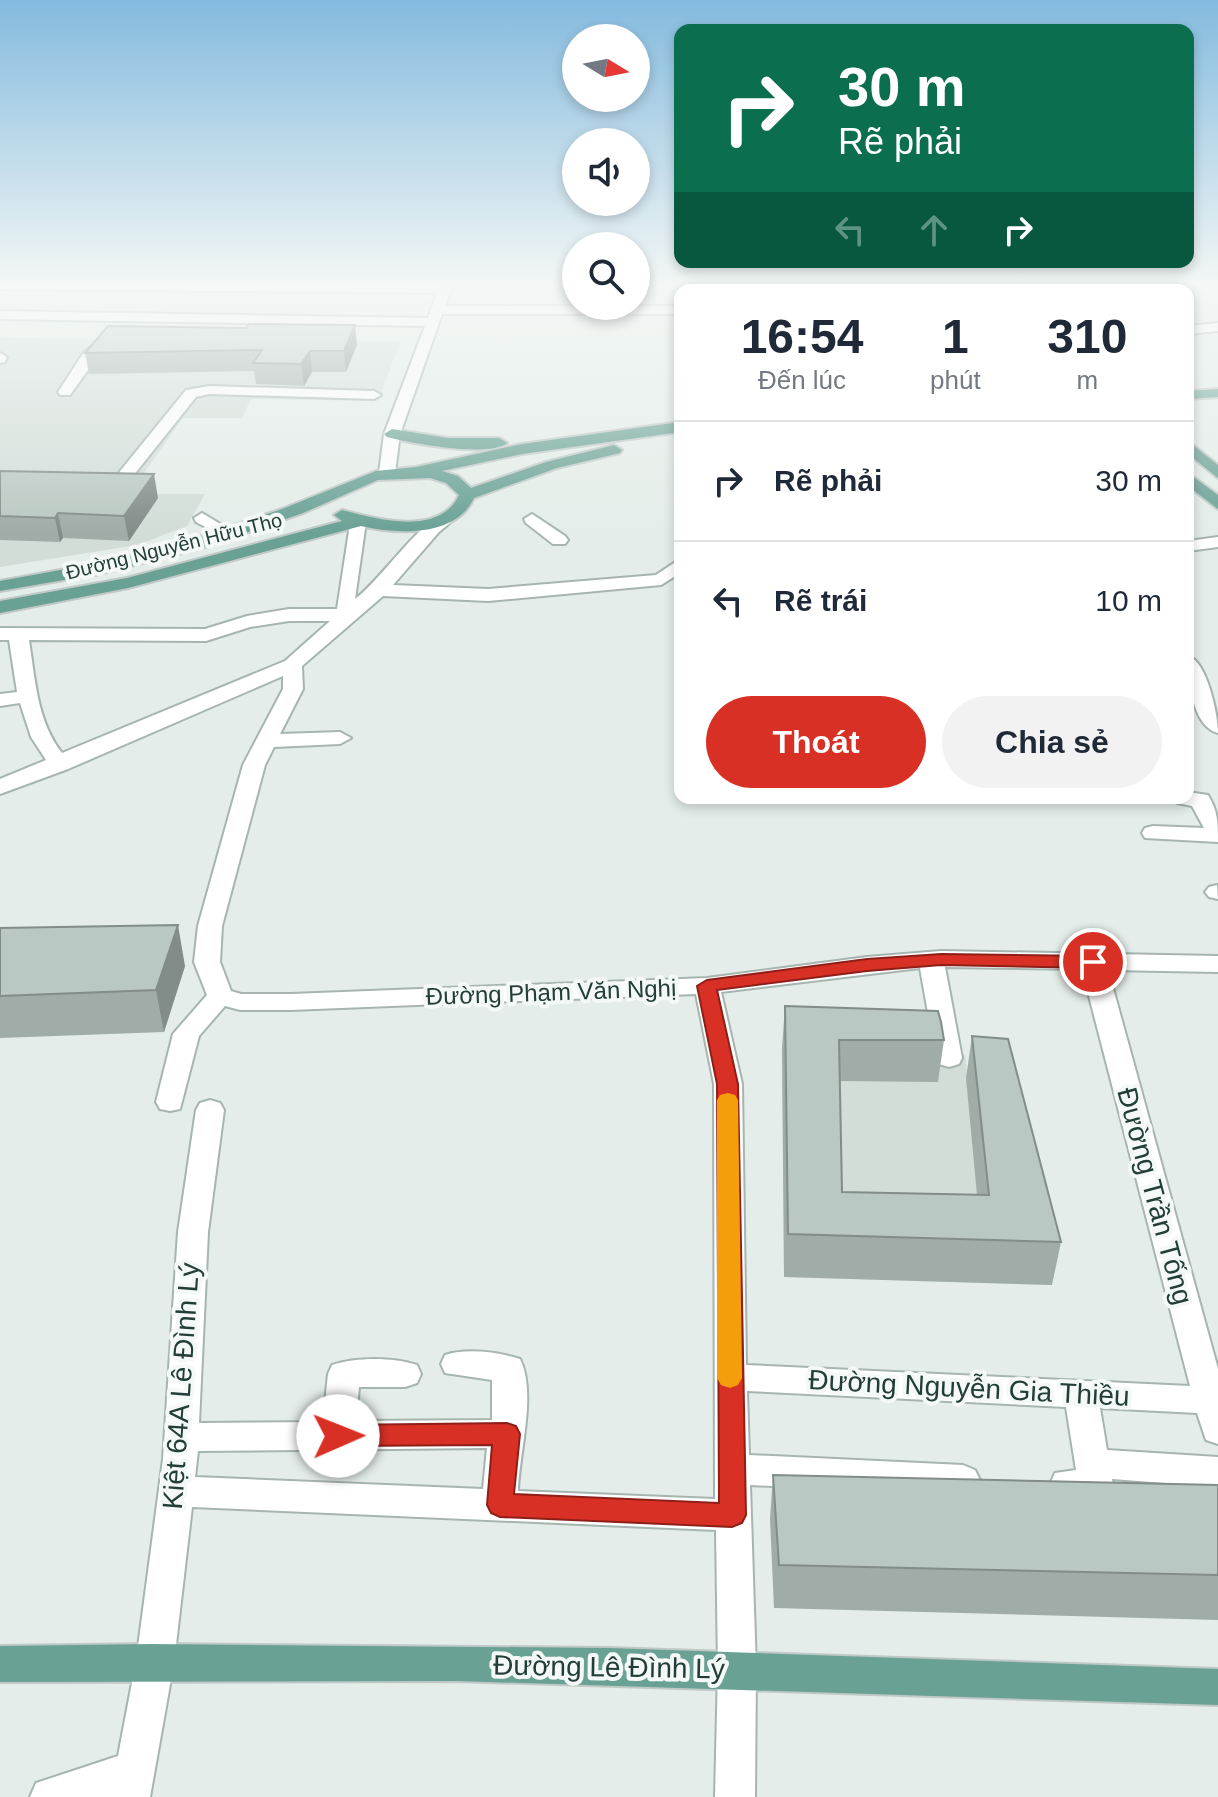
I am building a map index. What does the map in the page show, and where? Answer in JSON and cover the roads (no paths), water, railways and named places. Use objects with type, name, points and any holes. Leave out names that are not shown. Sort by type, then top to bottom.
[{"type":"main road","points":[[1194,388],[1218,381]]},
{"type":"main road","points":[[1194,390],[1218,393]]},
{"type":"main road","points":[[411,472],[549,445],[674,428]]},
{"type":"main road","points":[[392,434],[448,443],[549,445]]},
{"type":"main road","points":[[337,493],[333,501],[336,509],[357,522],[398,526],[450,516],[460,509],[467,495],[552,465],[614,450],[674,441]]},
{"type":"main road","points":[[1194,451],[1218,473]]},
{"type":"main road","points":[[411,472],[449,479],[464,489],[467,495]]},
{"type":"main road","name":"Đường Nguyễn Hữu Thọ","points":[[0,586],[112,566],[228,534],[337,493],[357,480],[387,473],[411,472]]},
{"type":"main road","points":[[1194,483],[1218,504]]},
{"type":"main road","name":"Đường Nguyễn Hữu Thọ","points":[[0,607],[128,583],[357,522]]},
{"type":"main road","name":"Đường Lê Đình Lý","points":[[0,1664],[155,1662],[737,1669],[1218,1687]]},
{"type":"street","points":[[65,392],[82,366]]},
{"type":"street","points":[[387,473],[392,434],[416,366]]},
{"type":"street","points":[[123,478],[191,393],[209,390],[374,395]]},
{"type":"street","points":[[0,787],[292,665],[379,590],[433,528],[450,516]]},
{"type":"street","name":"Đường Nguyễn Hữu Thọ","points":[[202,518],[228,534]]},
{"type":"street","points":[[532,519],[559,540]]},
{"type":"street","points":[[347,615],[346,597],[357,522]]},
{"type":"street","points":[[1194,545],[1218,542]]},
{"type":"street","points":[[379,590],[488,595],[661,580],[674,569]]},
{"type":"street","points":[[60,764],[45,749],[9,634],[206,635],[247,622],[289,615],[347,615]]},
{"type":"street","points":[[170,1102],[186,1034],[220,996],[207,962],[210,926],[254,765],[293,689],[292,665]]},
{"type":"street","points":[[1194,677],[1218,727]]},
{"type":"street","points":[[0,700],[30,696]]},
{"type":"street","points":[[267,741],[340,738]]},
{"type":"street","points":[[1153,833],[1218,833],[1200,800],[1194,799]]},
{"type":"street","points":[[931,961],[949,1058]]},
{"type":"street","name":"Đường Phạm Văn Nghị","points":[[220,996],[240,1002],[291,1002],[707,986],[867,965],[931,961],[1218,964]]},
{"type":"street","name":"Đường Trần Tống","points":[[1093,962],[1213,1415]]},
{"type":"street","points":[[707,986],[728,1084],[732,1515],[737,1669],[735,1797]]},
{"type":"street","name":"Kiệt 64A Lê Đình Lý","points":[[133,1784],[155,1662],[182,1437],[193,1232],[210,1110]]},
{"type":"street","points":[[457,1364],[508,1368],[507,1434],[501,1467],[500,1505]]},
{"type":"street","points":[[338,1436],[344,1374],[405,1374]]},
{"type":"street","name":"Đường Nguyễn Gia Thiều","points":[[730,1377],[1081,1394],[1213,1415]]},
{"type":"street","points":[[732,1469],[1096,1486],[1081,1394]]},
{"type":"street","points":[[182,1437],[507,1434]]},
{"type":"street","points":[[1092,1463],[1218,1472]]},
{"type":"street","points":[[175,1491],[732,1515]]},
{"type":"street","points":[[50,1797],[133,1784]]}]
